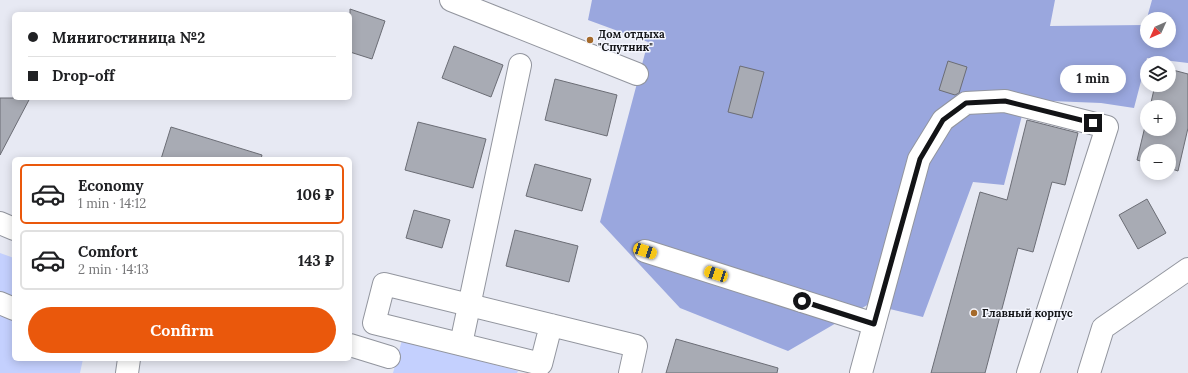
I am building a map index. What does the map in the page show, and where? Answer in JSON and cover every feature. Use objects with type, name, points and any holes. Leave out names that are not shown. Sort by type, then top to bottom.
[{"type":"street","points":[[452,0],[637,74]]},
{"type":"street","points":[[461,344],[520,65]]},
{"type":"street","points":[[861,373],[920,159],[943,120],[966,103],[1005,101],[1108,127],[1028,373]]},
{"type":"street","points":[[0,223],[12,228]]},
{"type":"street","points":[[645,251],[874,324]]},
{"type":"street","points":[[1089,373],[1103,328],[1188,269]]},
{"type":"street","points":[[551,325],[541,364],[374,323],[384,284],[469,305],[551,325],[636,346],[630,373]]},
{"type":"street","points":[[0,304],[12,308]]},
{"type":"street","points":[[352,346],[389,357]]},
{"type":"street","points":[[127,373],[130,361]]},
{"type":"shaded area","points":[[592,0],[1055,0],[1050,26],[1140,25],[1140,48],[1176,48],[1176,12],[1149,12],[1152,0],[1188,0],[1188,63],[1176,62],[1176,56],[1140,56],[1140,85],[1134,108],[1101,103],[1026,100],[1004,185],[973,182],[923,317],[869,304],[788,351],[680,308],[600,222],[648,42],[588,20]]},
{"type":"shaded area","points":[[0,253],[12,257],[12,361],[83,361],[80,373],[0,373]]},
{"type":"shaded area","points":[[402,340],[518,371],[517,373],[393,373]]},
{"type":"building","points":[[350,9],[385,21],[372,59],[352,53],[352,12],[350,12]]},
{"type":"building","points":[[454,46],[503,65],[491,97],[442,78]]},
{"type":"building","points":[[948,61],[967,67],[959,93],[955,95],[939,90]]},
{"type":"building","points":[[740,66],[764,72],[752,118],[728,112]]},
{"type":"building","points":[[1176,71],[1188,74],[1188,128],[1178,171],[1176,170],[1176,144],[1141,144],[1143,136],[1176,136],[1176,100],[1152,100],[1153,92],[1176,92]]},
{"type":"building","points":[[555,79],[617,95],[607,136],[545,120]]},
{"type":"building","points":[[0,98],[29,100],[0,155]]},
{"type":"building","name":"Главный корпус","points":[[1027,120],[1078,133],[1065,185],[1052,182],[1033,252],[1018,248],[985,373],[931,373],[980,192],[1007,200]]},
{"type":"building","points":[[418,122],[486,139],[473,188],[405,170]]},
{"type":"building","points":[[171,127],[262,155],[262,157],[162,157]]},
{"type":"building","points":[[1140,147],[1140,161],[1137,160]]},
{"type":"building","points":[[535,164],[591,179],[582,211],[526,196]]},
{"type":"building","points":[[1147,199],[1166,233],[1138,249],[1119,215]]},
{"type":"building","points":[[414,210],[450,220],[442,248],[406,238]]},
{"type":"building","points":[[515,230],[578,246],[569,282],[506,266]]},
{"type":"building","points":[[676,339],[778,368],[777,373],[666,373]]},
{"type":"place","name":"Дом отдыха \"Спутник\"","points":[[590,40]]},
{"type":"place","name":"Главный корпус","points":[[974,313]]},
{"type":"route","points":[[802,301],[874,324],[920,159],[943,120],[966,103],[1005,101],[1093,123]]}]
